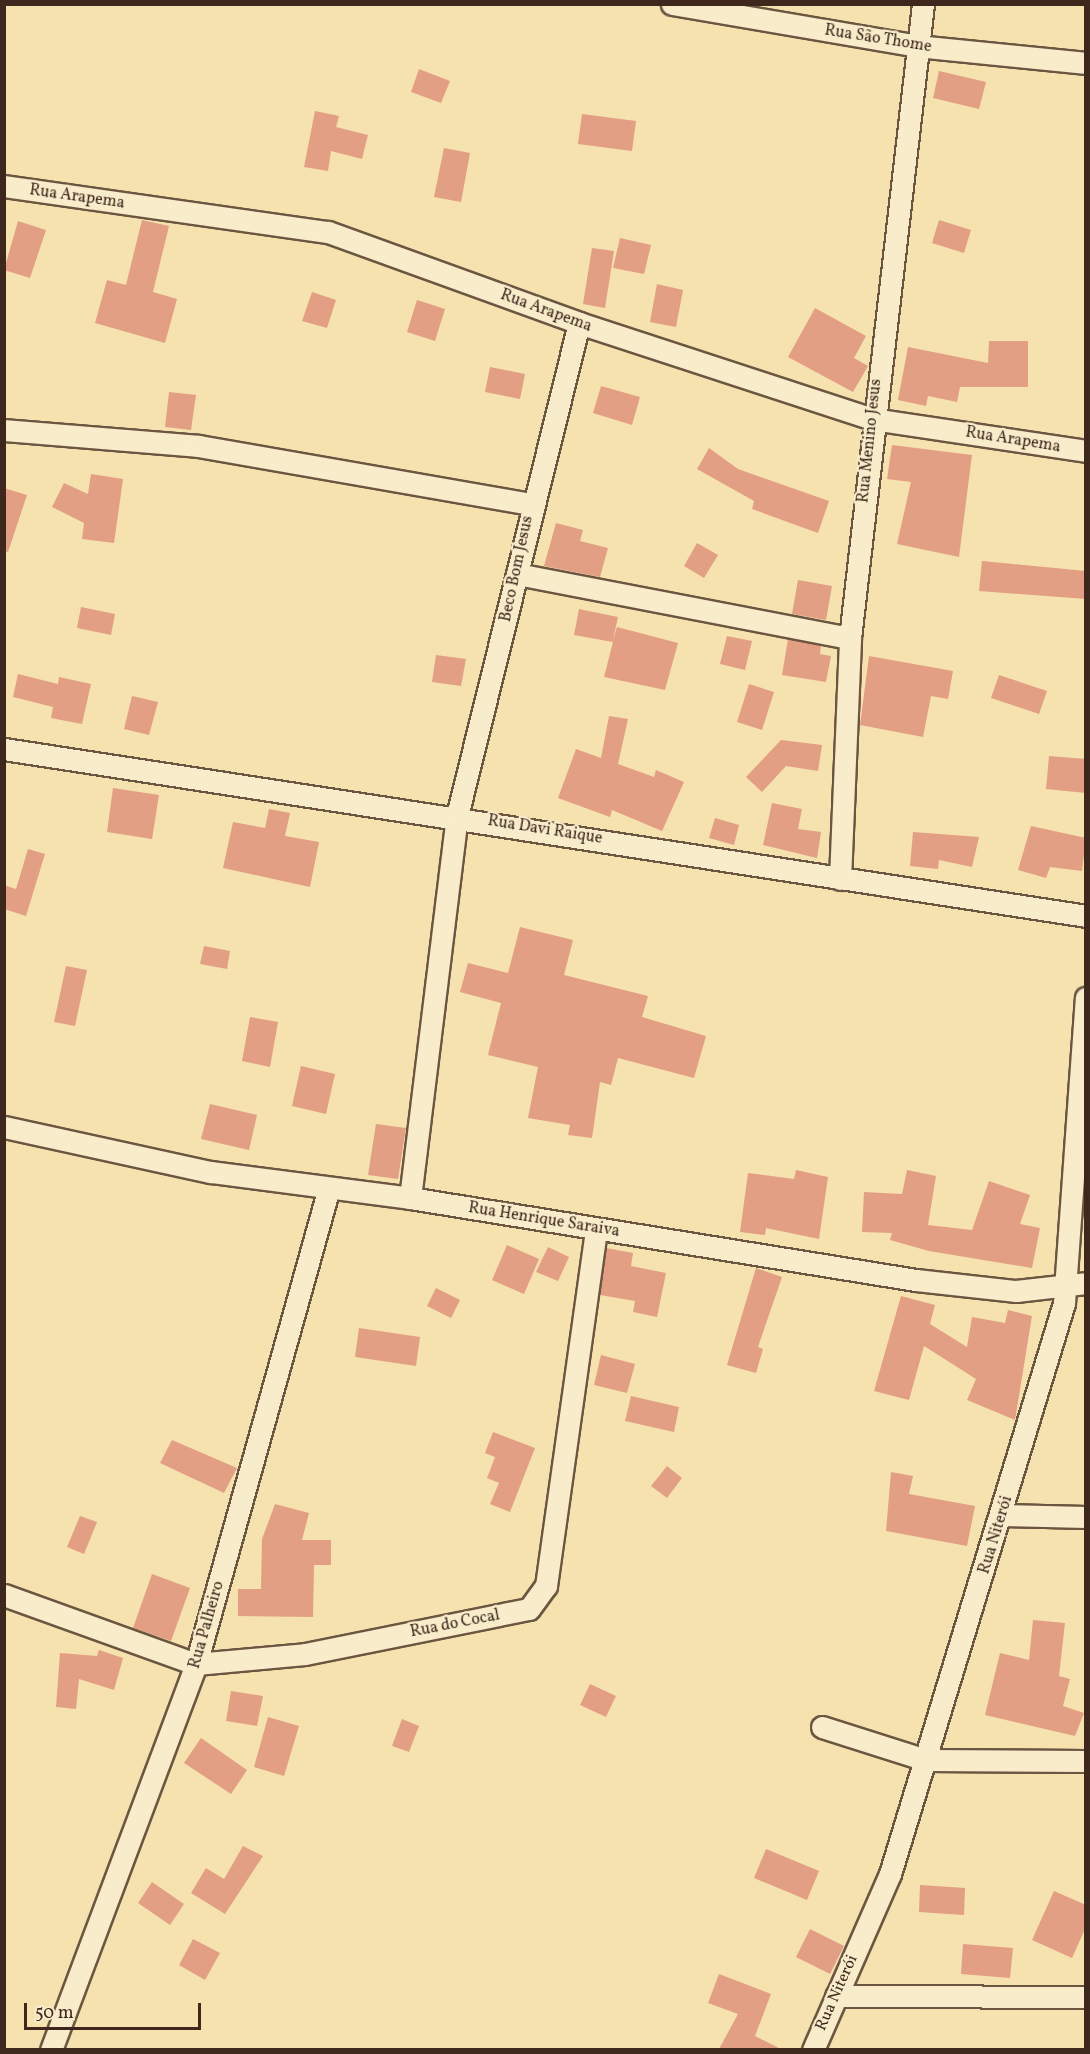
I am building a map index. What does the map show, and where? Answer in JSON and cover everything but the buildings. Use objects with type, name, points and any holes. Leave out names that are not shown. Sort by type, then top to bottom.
[{"type":"street","name":"Rua São Thome","points":[[672,4],[917,46],[1086,63]]},
{"type":"street","name":"Rua Menino Jesus","points":[[840,879],[850,638],[872,419],[923,4]]},
{"type":"street","name":"Rua Arapema","points":[[4,186],[328,232],[579,323],[872,419],[1086,451]]},
{"type":"street","name":"Beco Bom Jesus","points":[[410,1198],[458,816],[517,574],[531,504],[579,323]]},
{"type":"street","points":[[4,430],[198,446],[531,504]]},
{"type":"street","points":[[517,574],[850,638]]},
{"type":"street","name":"Rua Davi Raique","points":[[4,749],[458,816],[840,879],[1086,916]]},
{"type":"street","name":"Rua Niterói","points":[[813,2049],[890,1874],[1076,1284],[1085,1009]]},
{"type":"street","name":"Rua Henrique Saraiva","points":[[4,1127],[212,1172],[410,1198],[916,1280],[1016,1290],[1076,1284]]},
{"type":"street","name":"Rua Palheiro","points":[[51,2049],[196,1664],[329,1189]]},
{"type":"street","name":"Rua do Cocal","points":[[4,1595],[196,1664],[305,1654],[535,1605],[546,1586],[596,1229]]},
{"type":"street","points":[[1003,1515],[1086,1518]]},
{"type":"street","points":[[822,1727],[926,1760],[1086,1761]]},
{"type":"street","points":[[836,1996],[1086,1998]]}]
